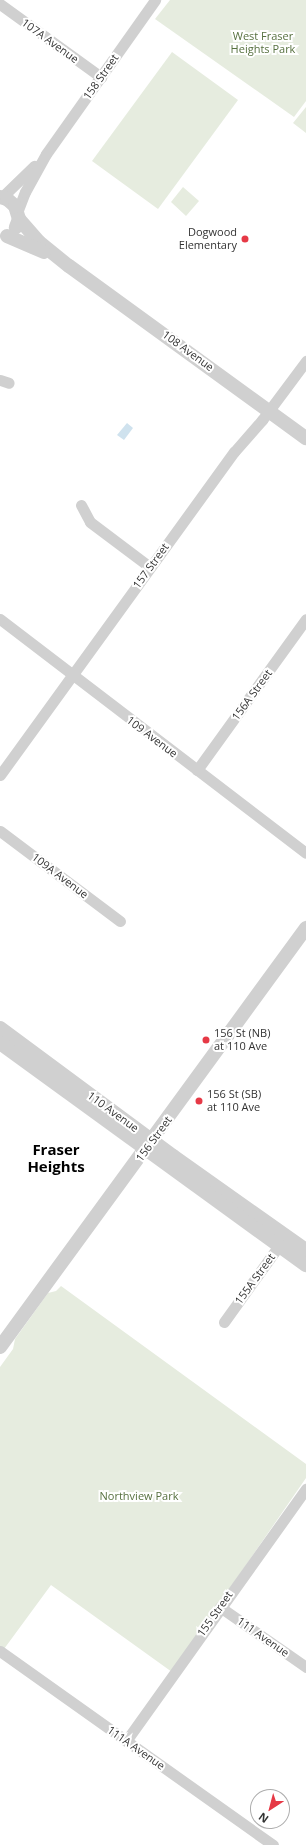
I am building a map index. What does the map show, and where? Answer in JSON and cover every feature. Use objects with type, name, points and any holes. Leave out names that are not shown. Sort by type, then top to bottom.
[{"type":"street","name":"158 Street","points":[[18,215],[25,192],[46,154],[155,0]]},
{"type":"street","name":"107A Avenue","points":[[0,4],[101,77]]},
{"type":"street","name":"158 Street","points":[[1,197],[46,154]]},
{"type":"street","name":"108 Avenue","points":[[1,197],[12,202],[18,215],[39,242],[69,266],[306,438]]},
{"type":"street","points":[[4,237],[15,229],[18,215]]},
{"type":"street","name":"108 Avenue","points":[[4,237],[35,247],[69,266]]},
{"type":"street","name":"157 Street","points":[[0,775],[234,452],[269,411],[306,361]]},
{"type":"street","points":[[81,505],[90,522],[150,567]]},
{"type":"street","name":"109 Avenue","points":[[0,619],[306,853]]},
{"type":"street","name":"156A Street","points":[[197,770],[306,619]]},
{"type":"street","name":"109A Avenue","points":[[0,831],[120,921]]},
{"type":"street","name":"156 Street","points":[[0,1347],[149,1146],[306,928]]},
{"type":"street","name":"110 Avenue","points":[[0,1028],[68,1078],[149,1146]]},
{"type":"street","points":[[1,1046],[12,1045],[60,1079],[68,1078]]},
{"type":"street","name":"110 Avenue","points":[[1,1046],[149,1146],[283,1241],[306,1265]]},
{"type":"street","name":"110 Avenue","points":[[283,1241],[306,1250]]},
{"type":"street","name":"155A Street","points":[[224,1322],[283,1241]]},
{"type":"street","name":"155 Street","points":[[126,1741],[220,1607],[306,1489]]},
{"type":"street","name":"111 Avenue","points":[[220,1607],[306,1667]]},
{"type":"street","name":"111A Avenue","points":[[0,1651],[273,1845]]},
{"type":"green space","name":"West Fraser Heights Park","points":[[170,0],[306,0],[306,101],[294,117],[155,19]]},
{"type":"green space","points":[[172,52],[238,100],[158,209],[92,161]]},
{"type":"green space","points":[[306,107],[306,133],[293,123]]},
{"type":"green space","points":[[183,187],[199,201],[186,216],[171,202]]},
{"type":"green space","name":"Northview Park","points":[[61,1286],[306,1464],[306,1478],[172,1672],[51,1585],[4,1649],[0,1647],[0,1367],[13,1349],[15,1339],[48,1293],[56,1291]]},
{"type":"water","points":[[127,423],[133,428],[124,440],[117,435]]},
{"type":"place","name":"Dogwood Elementary","points":[[245,239]]},
{"type":"place","name":"156 St (NB) at 110 Ave","points":[[206,1040]]},
{"type":"place","name":"156 St (SB) at 110 Ave","points":[[199,1101]]},
{"type":"district","name":"Fraser Heights","points":[[56,1158]]}]
